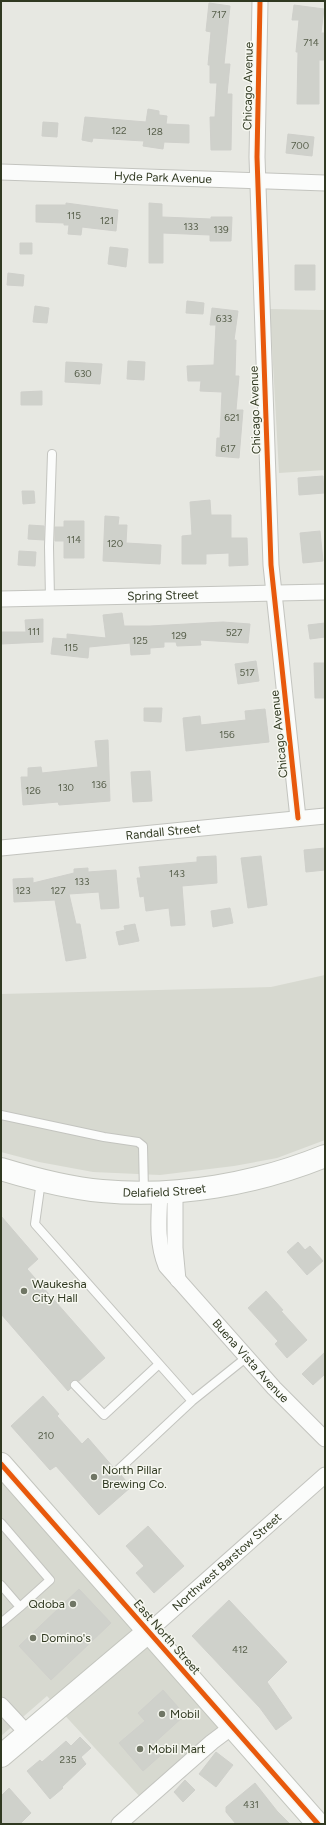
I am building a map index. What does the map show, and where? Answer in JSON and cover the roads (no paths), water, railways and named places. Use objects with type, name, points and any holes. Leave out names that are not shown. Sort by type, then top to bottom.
[{"type":"street","name":"Chicago Avenue","points":[[260,1],[257,182],[271,565],[298,818]]},
{"type":"street","name":"Hyde Park Avenue","points":[[1,172],[257,182],[325,183]]},
{"type":"street","name":"Spring Street","points":[[1,599],[325,592]]},
{"type":"street","name":"Randall Street","points":[[1,848],[325,816]]},
{"type":"street","name":"Delafield Street","points":[[1,1169],[42,1181],[102,1191],[160,1192],[235,1184],[298,1167],[325,1156]]},
{"type":"street","name":"Buena Vista Avenue","points":[[160,1192],[159,1240],[161,1254],[166,1266],[247,1357],[325,1439]]},
{"type":"street","name":"East North Street","points":[[6,1473],[148,1631],[313,1822]]},
{"type":"street","name":"Northwest Barstow Street","points":[[1,1756],[148,1631],[325,1476]]},
{"type":"street","points":[[1,1704],[27,1733]]},
{"type":"street","points":[[119,1824],[212,1742],[232,1727]]},
{"type":"lane","points":[[50,599],[49,547],[52,454]]},
{"type":"lane","points":[[1,1115],[104,1137],[138,1142],[143,1146],[160,1192]]},
{"type":"lane","points":[[42,1181],[35,1224],[192,1401]]},
{"type":"lane","points":[[117,1470],[192,1401],[247,1357]]},
{"type":"lane","points":[[75,1384],[104,1415],[159,1364]]},
{"type":"lane","points":[[1,1523],[50,1580],[1,1623]]},
{"type":"lane","points":[[1,1585],[20,1607]]},
{"type":"place","name":"Waukesha City Hall","points":[[24,1291]]},
{"type":"place","name":"North Pillar Brewing Co.","points":[[94,1477]]},
{"type":"place","name":"Qdoba","points":[[73,1604]]},
{"type":"place","name":"Domino's","points":[[33,1638]]},
{"type":"place","name":"Mobil","points":[[162,1714]]},
{"type":"place","name":"Mobil Mart","points":[[140,1749]]}]
